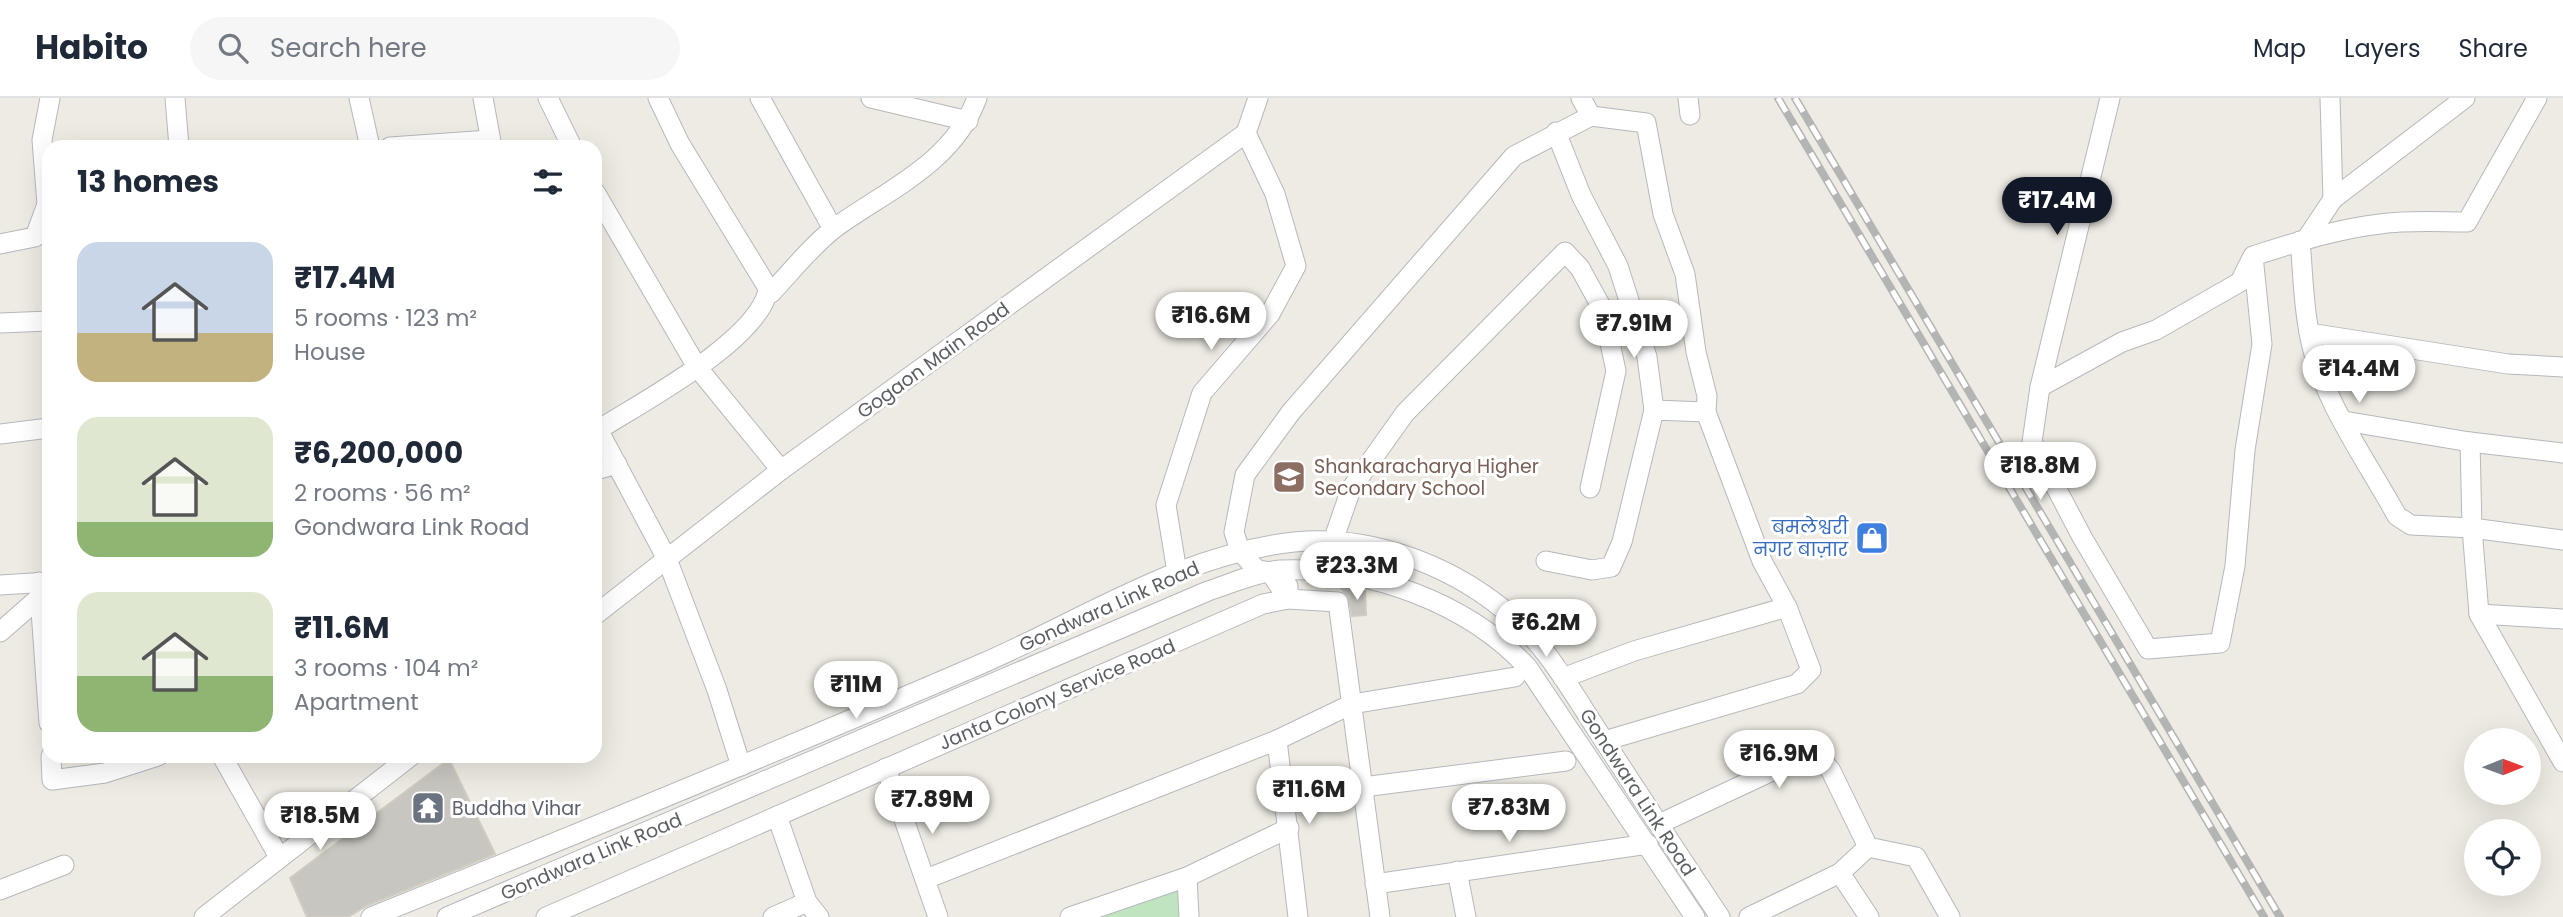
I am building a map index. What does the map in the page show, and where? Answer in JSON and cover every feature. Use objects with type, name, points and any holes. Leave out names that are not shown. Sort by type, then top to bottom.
[{"type":"street","points":[[42,140],[50,98]]},
{"type":"street","points":[[175,98],[178,140]]},
{"type":"street","points":[[359,98],[368,140]]},
{"type":"street","points":[[483,98],[490,140]]},
{"type":"street","points":[[548,98],[569,140]]},
{"type":"street","points":[[657,98],[680,144],[771,293]]},
{"type":"street","points":[[760,98],[833,229]]},
{"type":"street","points":[[871,98],[968,121]]},
{"type":"street","points":[[602,424],[697,367],[747,327],[765,303],[768,291],[771,293],[833,229],[930,166],[968,121],[977,98]]},
{"type":"street","points":[[1177,572],[1166,505],[1202,393],[1270,314],[1296,266],[1275,194],[1246,133],[1258,98]]},
{"type":"street","points":[[1581,98],[1591,116]]},
{"type":"street","points":[[2110,98],[2040,387],[2032,442],[2082,537],[2148,649],[2220,643],[2235,566],[2245,450],[2263,344],[2253,256]]},
{"type":"street","points":[[2330,98],[2333,199]]},
{"type":"street","points":[[2465,98],[2333,199],[2303,240],[2309,333],[2320,369],[2344,421],[2404,523],[2472,528],[2563,540]]},
{"type":"street","points":[[2040,387],[2122,342],[2156,330],[2240,282],[2253,256],[2303,240],[2379,224],[2468,222],[2537,98]]},
{"type":"street","points":[[1278,571],[1257,570],[1240,551],[1234,532],[1245,475],[1291,412],[1514,156],[1591,116],[1646,123],[1663,215],[1685,274],[1696,352],[1707,396],[1706,412],[1762,561],[1787,607],[1811,670],[1797,684],[1604,741]]},
{"type":"street","points":[[1546,561],[1592,570],[1611,567],[1622,542],[1654,410],[1647,357],[1618,266],[1581,195],[1556,132]]},
{"type":"street","name":"Gogaon Main Road","points":[[602,610],[781,470],[1246,133]]},
{"type":"street","points":[[602,204],[697,367],[781,470]]},
{"type":"street","points":[[0,244],[35,237],[42,218]]},
{"type":"street","points":[[1333,541],[1351,489],[1405,413],[1565,252],[1580,268],[1603,310],[1616,372],[1590,488]]},
{"type":"street","points":[[0,323],[42,321]]},
{"type":"street","points":[[2309,333],[2523,366],[2563,367]]},
{"type":"street","points":[[1654,410],[1706,412]]},
{"type":"street","points":[[2344,421],[2470,442],[2563,453]]},
{"type":"street","points":[[0,434],[42,429]]},
{"type":"street","points":[[602,436],[667,559],[717,690],[741,765]]},
{"type":"street","points":[[2470,442],[2472,528],[2479,614],[2563,762]]},
{"type":"street","points":[[602,468],[617,464]]},
{"type":"street","name":"Gondwara Link Road","points":[[372,917],[986,662],[1177,572],[1240,551],[1287,543],[1333,541],[1397,551],[1453,578],[1503,609],[1546,653],[1720,917]]},
{"type":"street","points":[[1287,543],[1278,571],[1288,599]]},
{"type":"street","name":"Gondwara Link Road","points":[[447,917],[1208,591],[1278,571],[1321,570],[1364,578],[1411,593],[1504,642],[1528,668],[1695,917]]},
{"type":"street","points":[[0,585],[42,587]]},
{"type":"street","points":[[0,632],[42,588]]},
{"type":"street","name":"Janta Colony Service Road","points":[[546,917],[1263,604],[1288,599],[1338,602],[1352,704]]},
{"type":"street","points":[[1563,678],[1634,651],[1787,607]]},
{"type":"street","points":[[2479,614],[2563,620]]},
{"type":"street","points":[[926,878],[1277,740],[1352,704],[1515,677]]},
{"type":"street","points":[[1352,704],[1380,917]]},
{"type":"street","points":[[1277,740],[1298,917]]},
{"type":"street","points":[[1659,824],[1815,751],[1831,771],[1868,847]]},
{"type":"street","points":[[1363,787],[1566,761]]},
{"type":"street","points":[[51,763],[52,779],[105,773],[136,763]]},
{"type":"street","points":[[226,763],[279,857]]},
{"type":"street","points":[[204,917],[402,763]]},
{"type":"street","points":[[886,768],[926,878],[937,917]]},
{"type":"street","points":[[773,917],[813,909],[777,816]]},
{"type":"street","points":[[1070,917],[1187,877],[1289,828]]},
{"type":"street","points":[[1375,884],[1648,844]]},
{"type":"street","points":[[1749,917],[1840,873],[1868,847]]},
{"type":"street","points":[[1868,847],[1916,857],[1950,917]]},
{"type":"street","points":[[0,890],[64,865]]},
{"type":"street","points":[[1457,871],[1466,917]]},
{"type":"street","points":[[1840,873],[1869,917]]},
{"type":"street","points":[[1187,877],[1189,917]]},
{"type":"green space","points":[[1187,877],[1189,917],[1070,917]]},
{"type":"building","points":[[1341,588],[1365,591],[1366,615],[1352,616],[1348,596]]},
{"type":"building","name":"Buddha Vihar","points":[[444,763],[451,763],[495,854],[366,906],[348,917],[307,917],[290,878]]},
{"type":"railway","points":[[1778,98],[2264,917]]},
{"type":"railway","points":[[1795,98],[2280,917]]},
{"type":"place","name":"Shankaracharya Higher Secondary School","points":[[1289,477]]},
{"type":"place","name":"बमलेश्वरी नगर बाज़ार","points":[[1872,538]]},
{"type":"place","name":"Buddha Vihar","points":[[428,808]]}]
